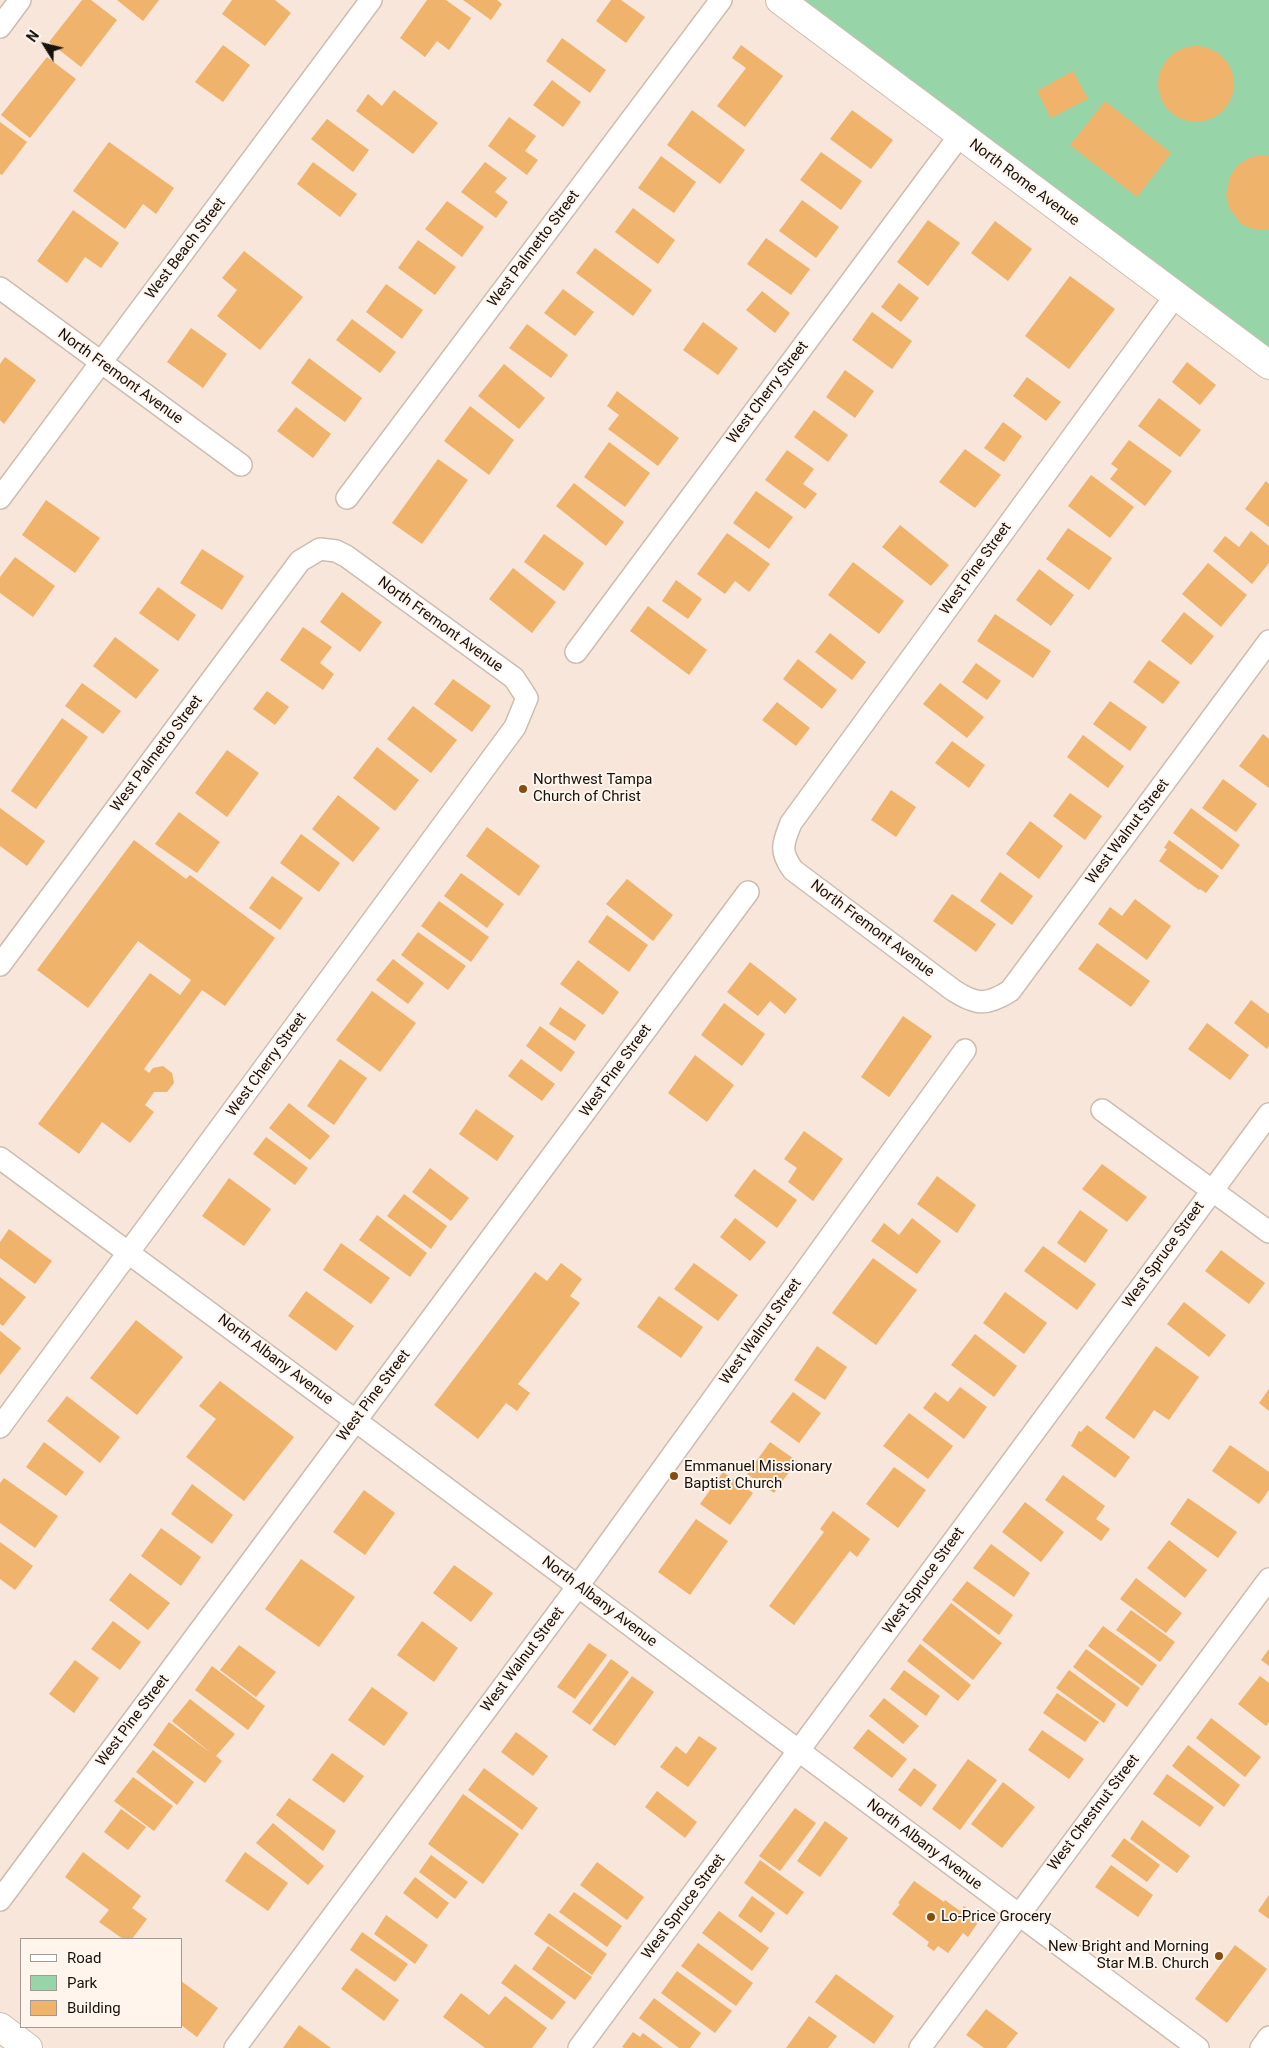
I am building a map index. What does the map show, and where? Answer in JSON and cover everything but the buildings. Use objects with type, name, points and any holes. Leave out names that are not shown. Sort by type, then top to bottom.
[{"type":"street","points":[[0,27],[20,0]]},
{"type":"street","name":"West Beach Street","points":[[0,498],[371,0]]},
{"type":"street","name":"West Palmetto Street","points":[[347,498],[721,0]]},
{"type":"street","name":"North Rome Avenue","points":[[780,0],[1269,365]]},
{"type":"street","name":"West Cherry Street","points":[[576,652],[960,135]]},
{"type":"street","name":"North Fremont Avenue","points":[[0,288],[240,465]]},
{"type":"street","name":"West Pine Street","points":[[782,846],[791,823],[1176,296]]},
{"type":"street","name":"North Fremont Avenue","points":[[320,549],[336,551],[346,556],[514,678],[527,698]]},
{"type":"street","name":"West Palmetto Street","points":[[0,966],[300,561],[320,549]]},
{"type":"street","name":"West Walnut Street","points":[[973,1002],[994,1001],[1010,991],[1269,641]]},
{"type":"street","name":"West Cherry Street","points":[[0,1427],[515,726],[527,698]]},
{"type":"street","name":"North Fremont Avenue","points":[[782,846],[787,861],[793,870],[952,990],[973,1002]]},
{"type":"street","name":"West Pine Street","points":[[0,1900],[748,892]]},
{"type":"street","name":"West Walnut Street","points":[[235,2048],[578,1586],[965,1050]]},
{"type":"street","points":[[1102,1110],[1269,1232]]},
{"type":"street","name":"West Spruce Street","points":[[579,2048],[1269,1114]]},
{"type":"street","name":"North Albany Avenue","points":[[0,1158],[1198,2048]]},
{"type":"street","name":"West Chestnut Street","points":[[920,2048],[1269,1579]]},
{"type":"street","points":[[0,2027],[28,2048]]},
{"type":"street","points":[[1261,2048],[1269,2037]]},
{"type":"green space","points":[[803,0],[1269,0],[1269,347]]},
{"type":"place","name":"Northwest Tampa Church of Christ","points":[[523,789]]},
{"type":"place","name":"Emmanuel Missionary Baptist Church","points":[[674,1476]]},
{"type":"place","name":"Lo-Price Grocery","points":[[931,1917]]},
{"type":"place","name":"New Bright and Morning Star M.B. Church","points":[[1219,1956]]}]
